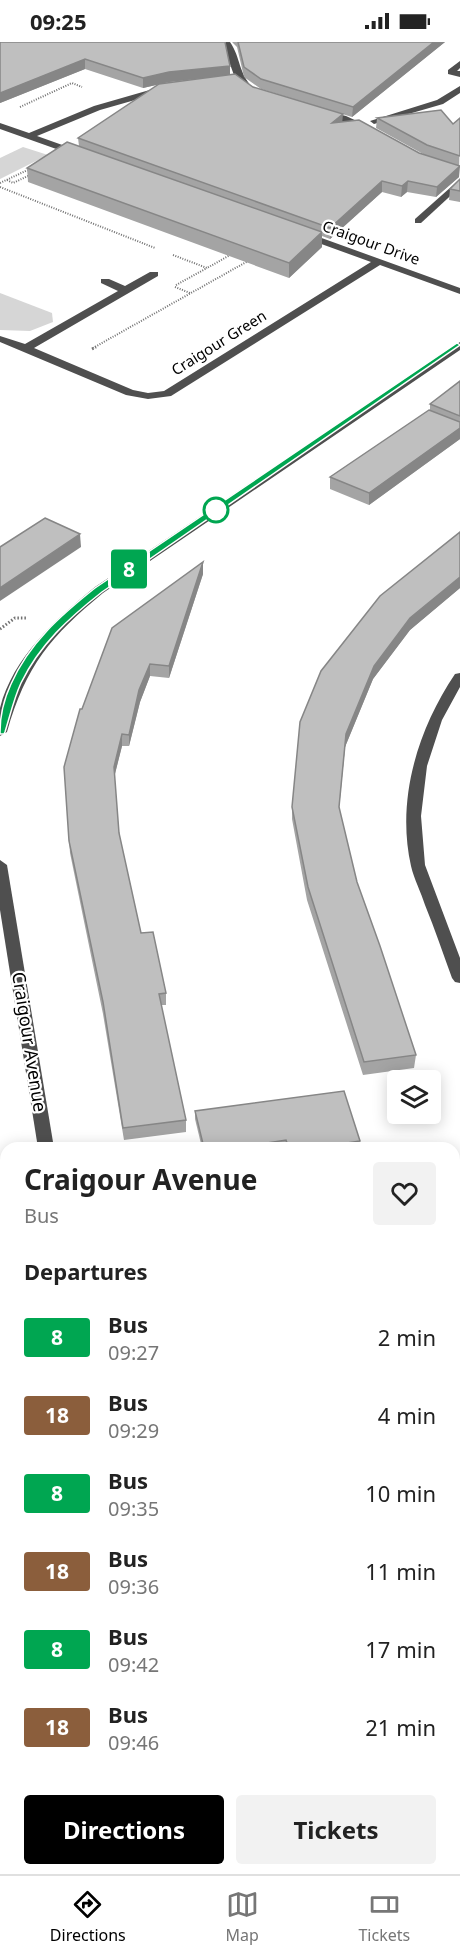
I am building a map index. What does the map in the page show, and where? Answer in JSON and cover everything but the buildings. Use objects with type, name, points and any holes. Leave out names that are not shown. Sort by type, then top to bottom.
[{"type":"street","points":[[226,42],[231,48],[235,79],[257,93]]},
{"type":"street","points":[[460,64],[451,72],[460,74]]},
{"type":"street","points":[[30,136],[114,100],[179,86]]},
{"type":"street","points":[[361,125],[440,102],[460,89]]},
{"type":"street","points":[[312,111],[361,125],[381,136]]},
{"type":"street","points":[[0,126],[89,157]]},
{"type":"street","points":[[418,221],[460,182]]},
{"type":"street","name":"Craigour Drive","points":[[296,232],[460,291]]},
{"type":"street","name":"Craigour Green","points":[[0,339],[27,348],[130,393],[148,396],[167,394],[378,262]]},
{"type":"street","points":[[27,348],[154,274]]},
{"type":"street","points":[[105,281],[125,290]]},
{"type":"street","points":[[0,732],[15,685],[29,660],[63,618],[99,590],[460,345]]},
{"type":"street","points":[[460,677],[436,719],[423,755],[415,802],[415,833],[419,867],[460,978]]},
{"type":"street","name":"Craigour Avenue","points":[[0,865],[45,1142]]},
{"type":"path","points":[[7,180],[13,183],[34,173]]},
{"type":"path","points":[[0,187],[207,268]]},
{"type":"path","points":[[173,286],[233,253]]},
{"type":"path","points":[[85,353],[257,255]]},
{"type":"shaded area","points":[[23,147],[48,155],[0,179],[0,158]]},
{"type":"shaded area","points":[[0,293],[52,313],[53,322],[30,331],[0,330]]},
{"type":"bus line","name":"8","points":[[0,732],[15,685],[33,652],[63,618],[99,590],[460,345]]}]
